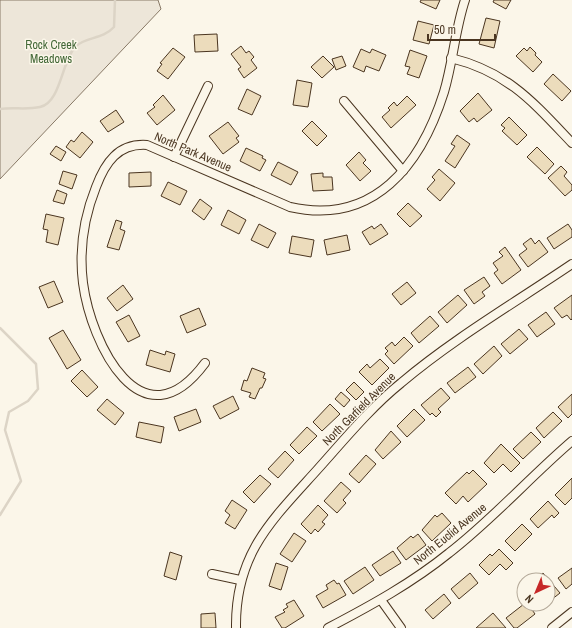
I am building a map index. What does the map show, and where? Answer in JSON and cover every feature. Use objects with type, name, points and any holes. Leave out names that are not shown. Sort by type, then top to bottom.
[{"type":"street","name":"North Park Avenue","points":[[205,363],[196,376],[171,393],[157,395],[148,394],[137,389],[116,371],[98,340],[91,321],[83,282],[83,239],[86,218],[92,197],[106,164],[118,152],[135,145],[147,145],[290,207],[312,211],[327,211],[356,206],[381,191],[403,171],[420,148],[436,116],[444,90],[465,0]]},
{"type":"street","points":[[451,58],[483,68],[509,82],[544,113],[572,143]]},
{"type":"street","points":[[174,157],[208,86]]},
{"type":"street","points":[[344,101],[403,171]]},
{"type":"street","name":"North Garfield Avenue","points":[[236,628],[237,599],[240,580],[249,556],[276,515],[376,405],[425,364],[572,264]]},
{"type":"street","name":"North Euclid Avenue","points":[[328,628],[381,600],[424,572],[454,549],[572,441]]},
{"type":"street","points":[[212,574],[240,580]]},
{"type":"street","points":[[381,600],[401,628]]},
{"type":"street","points":[[552,628],[572,612]]},
{"type":"green space","name":"Rock Creek Meadows","points":[[0,0],[158,0],[161,9],[0,179]]},
{"type":"building","points":[[421,0],[440,0],[436,9],[420,2]]},
{"type":"building","points":[[494,0],[511,0],[506,9],[493,2]]},
{"type":"building","points":[[486,18],[500,21],[494,48],[479,44]]},
{"type":"building","points":[[418,21],[434,25],[429,44],[413,40]]},
{"type":"building","points":[[217,34],[218,51],[195,52],[194,35]]},
{"type":"building","points":[[241,46],[246,53],[249,51],[254,57],[251,60],[257,68],[244,78],[238,69],[241,67],[231,54]]},
{"type":"building","points":[[530,47],[542,62],[533,72],[516,56],[524,48],[527,51]]},
{"type":"building","points":[[173,48],[185,57],[168,79],[157,71],[162,64],[160,63]]},
{"type":"building","points":[[361,49],[370,53],[372,49],[386,55],[379,71],[366,66],[364,72],[353,67]]},
{"type":"building","points":[[410,50],[427,56],[419,78],[407,74],[410,67],[405,66]]},
{"type":"building","points":[[323,56],[334,67],[322,78],[311,67]]},
{"type":"building","points":[[342,56],[346,66],[336,70],[332,59]]},
{"type":"building","points":[[553,74],[571,91],[562,101],[544,84]]},
{"type":"building","points":[[297,80],[312,83],[308,107],[293,105]]},
{"type":"building","points":[[247,89],[261,96],[252,115],[238,109]]},
{"type":"building","points":[[478,93],[492,110],[477,122],[474,118],[469,122],[460,111]]},
{"type":"building","points":[[163,95],[175,110],[157,125],[147,113],[155,107],[153,105]]},
{"type":"building","points":[[407,96],[416,105],[391,128],[382,117],[390,110],[388,108],[394,102],[397,106]]},
{"type":"building","points":[[116,110],[124,122],[108,132],[100,121]]},
{"type":"building","points":[[509,117],[527,135],[517,145],[502,131],[505,128],[501,125]]},
{"type":"building","points":[[312,121],[327,136],[317,146],[302,131]]},
{"type":"building","points":[[228,122],[239,136],[236,138],[239,142],[223,154],[209,136]]},
{"type":"building","points":[[82,132],[93,142],[80,158],[66,147],[71,140],[74,142]]},
{"type":"building","points":[[457,135],[470,144],[455,168],[445,161],[455,146],[451,144]]},
{"type":"building","points":[[56,146],[66,152],[61,161],[50,154]]},
{"type":"building","points":[[537,147],[554,164],[545,174],[527,157]]},
{"type":"building","points":[[246,148],[263,156],[262,158],[266,160],[260,171],[240,161]]},
{"type":"building","points":[[359,152],[366,160],[363,163],[371,171],[360,181],[346,165]]},
{"type":"building","points":[[278,162],[298,172],[291,185],[271,175]]},
{"type":"building","points":[[561,166],[567,172],[564,176],[572,185],[572,190],[565,196],[548,178]]},
{"type":"building","points":[[439,169],[455,183],[440,201],[427,189],[435,180],[432,177]]},
{"type":"building","points":[[63,171],[77,175],[72,189],[59,184]]},
{"type":"building","points":[[151,172],[151,186],[129,187],[129,173]]},
{"type":"building","points":[[323,173],[323,177],[332,177],[333,190],[313,191],[311,174]]},
{"type":"building","points":[[168,182],[187,191],[180,205],[161,196]]},
{"type":"building","points":[[57,190],[67,194],[64,204],[53,201]]},
{"type":"building","points":[[200,199],[212,208],[204,220],[192,211]]},
{"type":"building","points":[[408,203],[422,216],[410,227],[397,214]]},
{"type":"building","points":[[228,210],[246,220],[239,234],[221,225]]},
{"type":"building","points":[[46,214],[64,218],[58,245],[46,242],[48,230],[43,229]]},
{"type":"building","points":[[116,220],[122,222],[120,229],[125,231],[119,250],[107,247]]},
{"type":"building","points":[[259,224],[276,233],[268,248],[251,240]]},
{"type":"building","points":[[381,224],[388,234],[370,245],[362,232],[372,226],[374,229]]},
{"type":"building","points":[[568,224],[572,230],[572,237],[554,249],[547,238]]},
{"type":"building","points":[[347,235],[350,250],[327,255],[324,240]]},
{"type":"building","points":[[292,236],[314,240],[311,257],[289,253]]},
{"type":"building","points":[[531,238],[535,244],[539,240],[548,252],[528,267],[519,255],[527,249],[523,244]]},
{"type":"building","points":[[505,247],[521,270],[502,284],[494,273],[498,270],[493,263],[503,256],[499,252]]},
{"type":"building","points":[[484,277],[490,286],[482,292],[485,296],[474,304],[464,290]]},
{"type":"building","points":[[54,281],[63,302],[48,308],[39,287]]},
{"type":"building","points":[[407,282],[416,293],[401,305],[392,294]]},
{"type":"building","points":[[123,285],[133,299],[117,311],[107,298]]},
{"type":"building","points":[[458,295],[467,305],[447,323],[438,312]]},
{"type":"building","points":[[572,295],[572,319],[571,320],[567,315],[562,318],[554,308]]},
{"type":"building","points":[[199,308],[206,325],[187,333],[180,316]]},
{"type":"building","points":[[546,312],[555,324],[537,337],[528,325]]},
{"type":"building","points":[[129,315],[140,336],[128,342],[116,322]]},
{"type":"building","points":[[430,316],[439,326],[419,343],[411,333]]},
{"type":"building","points":[[519,329],[528,339],[510,354],[501,344]]},
{"type":"building","points":[[63,330],[81,360],[67,369],[49,338]]},
{"type":"building","points":[[404,337],[413,346],[394,364],[385,354],[388,351],[385,348],[392,342],[395,346]]},
{"type":"building","points":[[494,346],[502,356],[483,374],[474,364]]},
{"type":"building","points":[[150,350],[165,355],[166,351],[175,354],[170,372],[146,365]]},
{"type":"building","points":[[380,359],[389,368],[372,385],[359,372],[367,364],[370,368]]},
{"type":"building","points":[[468,367],[476,377],[455,393],[447,383]]},
{"type":"building","points":[[252,368],[265,373],[263,378],[266,379],[255,399],[249,397],[251,393],[241,390],[244,380],[247,381]]},
{"type":"building","points":[[82,370],[98,387],[87,397],[71,381]]},
{"type":"building","points":[[354,382],[364,392],[356,400],[346,390]]},
{"type":"building","points":[[441,388],[450,398],[438,409],[441,412],[436,417],[432,413],[430,415],[421,405]]},
{"type":"building","points":[[341,392],[350,400],[344,407],[335,399]]},
{"type":"building","points":[[572,394],[572,414],[568,418],[558,407]]},
{"type":"building","points":[[233,396],[239,409],[220,419],[213,406]]},
{"type":"building","points":[[107,399],[124,413],[115,425],[97,410]]},
{"type":"building","points":[[330,404],[340,414],[322,431],[313,422]]},
{"type":"building","points":[[196,409],[201,422],[179,431],[174,417]]},
{"type":"building","points":[[414,409],[425,420],[407,437],[397,426]]},
{"type":"building","points":[[553,412],[562,421],[544,438],[536,428]]},
{"type":"building","points":[[139,422],[164,427],[161,443],[136,437]]},
{"type":"building","points":[[307,427],[317,436],[299,454],[290,445]]},
{"type":"building","points":[[391,431],[401,442],[383,459],[375,450]]},
{"type":"building","points":[[531,432],[541,442],[523,459],[513,449]]},
{"type":"building","points":[[501,444],[520,463],[511,472],[503,464],[494,473],[484,463]]},
{"type":"building","points":[[285,451],[294,460],[278,478],[268,469]]},
{"type":"building","points":[[366,455],[376,464],[359,483],[349,474]]},
{"type":"building","points":[[473,470],[487,484],[468,502],[463,496],[456,504],[445,493],[467,472],[469,474]]},
{"type":"building","points":[[260,475],[271,484],[254,503],[243,492]]},
{"type":"building","points":[[572,478],[572,498],[565,505],[555,495]]},
{"type":"building","points":[[341,482],[351,491],[343,500],[346,503],[337,513],[324,501]]},
{"type":"building","points":[[232,500],[247,510],[235,529],[225,523],[230,515],[225,511]]},
{"type":"building","points":[[548,501],[559,513],[554,518],[552,515],[538,528],[530,519]]},
{"type":"building","points":[[318,505],[328,515],[322,522],[325,524],[318,532],[315,529],[311,534],[301,524]]},
{"type":"building","points":[[442,513],[451,523],[432,541],[422,530],[435,515],[437,517]]},
{"type":"building","points":[[522,524],[532,534],[515,551],[505,541]]},
{"type":"building","points":[[294,533],[306,541],[292,562],[280,554]]},
{"type":"building","points":[[418,534],[426,545],[406,560],[397,548],[411,536],[413,538]]},
{"type":"building","points":[[499,549],[513,563],[506,570],[500,564],[489,575],[479,565],[490,554],[492,556]]},
{"type":"building","points":[[393,551],[401,563],[380,576],[372,565]]},
{"type":"building","points":[[170,552],[182,556],[176,580],[164,576]]},
{"type":"building","points":[[276,563],[288,567],[281,590],[269,586]]},
{"type":"building","points":[[365,567],[374,580],[353,594],[344,581]]},
{"type":"building","points":[[572,568],[572,584],[566,589],[558,578]]},
{"type":"building","points":[[470,573],[478,583],[459,599],[451,589]]},
{"type":"building","points":[[334,580],[337,584],[339,583],[346,595],[323,608],[316,596],[328,589],[326,585]]},
{"type":"building","points":[[556,588],[560,593],[556,596]]},
{"type":"building","points":[[444,594],[451,603],[433,619],[425,610]]},
{"type":"building","points":[[294,600],[304,616],[285,628],[282,628],[275,617],[285,612],[283,610],[288,607],[286,604]]},
{"type":"building","points":[[516,610],[516,612],[534,612],[535,614],[517,628],[514,628],[506,618]]},
{"type":"building","points":[[215,613],[216,628],[201,628],[201,614]]},
{"type":"building","points":[[493,613],[506,628],[476,628]]},
{"type":"waterway","points":[[0,109],[35,108],[47,104],[53,98],[67,60],[76,46],[105,34],[114,27],[115,0]]},
{"type":"waterway","points":[[0,328],[36,364],[38,389],[28,401],[9,412],[5,430],[21,481],[0,515]]}]
